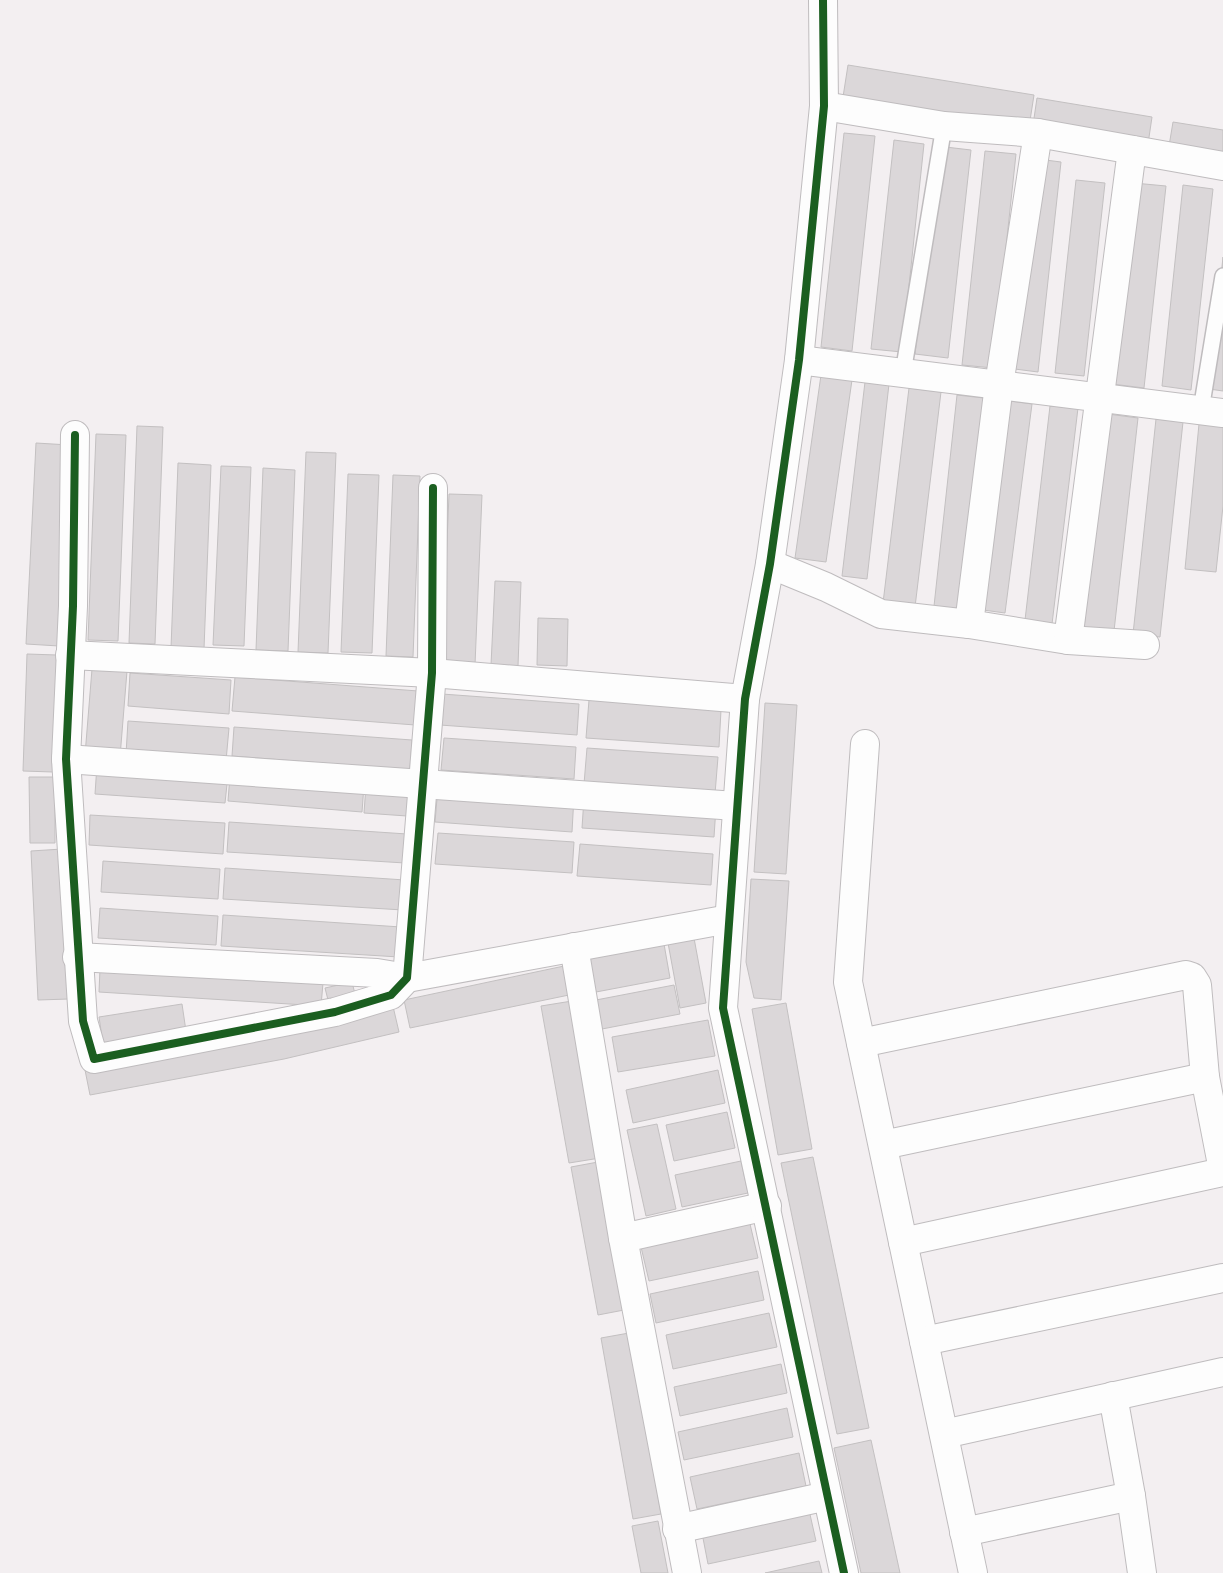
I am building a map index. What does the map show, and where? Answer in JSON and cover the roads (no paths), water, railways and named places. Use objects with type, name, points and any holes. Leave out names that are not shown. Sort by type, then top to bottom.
[{"type":"street","points":[[823,0],[824,106],[799,360],[768,575],[745,699],[723,1008],[767,1206],[844,1573]]},
{"type":"street","points":[[824,106],[944,126],[1038,133],[1223,166]]},
{"type":"street","points":[[969,624],[999,385],[1038,133]]},
{"type":"street","points":[[1068,640],[1132,150]]},
{"type":"street","points":[[799,360],[1212,412]]},
{"type":"street","points":[[75,436],[73,606],[66,759],[83,1021],[94,1059],[335,1012],[391,995],[407,978],[432,673],[432,488]]},
{"type":"street","points":[[768,575],[826,587],[881,614],[969,624],[1068,640],[1145,645]]},
{"type":"street","points":[[70,655],[432,673],[745,699]]},
{"type":"street","points":[[865,744],[848,982],[973,1573]]},
{"type":"street","points":[[66,759],[736,806]]},
{"type":"street","points":[[78,957],[377,973],[407,978],[729,919]]},
{"type":"street","points":[[574,947],[623,1238],[677,1529],[687,1573]]},
{"type":"street","points":[[861,1043],[1186,975],[1192,977],[1198,985],[1205,1077],[1223,1171],[903,1242]]},
{"type":"street","points":[[883,1145],[1205,1077]]},
{"type":"street","points":[[623,1238],[767,1206]]},
{"type":"street","points":[[924,1341],[1223,1278]]},
{"type":"street","points":[[944,1434],[1223,1372]]},
{"type":"street","points":[[1113,1396],[1131,1496],[1142,1573]]},
{"type":"street","points":[[677,1529],[827,1496]]},
{"type":"street","points":[[964,1532],[1131,1496]]},
{"type":"lane","points":[[903,373],[944,126]]},
{"type":"lane","points":[[1212,412],[1223,276]]}]
